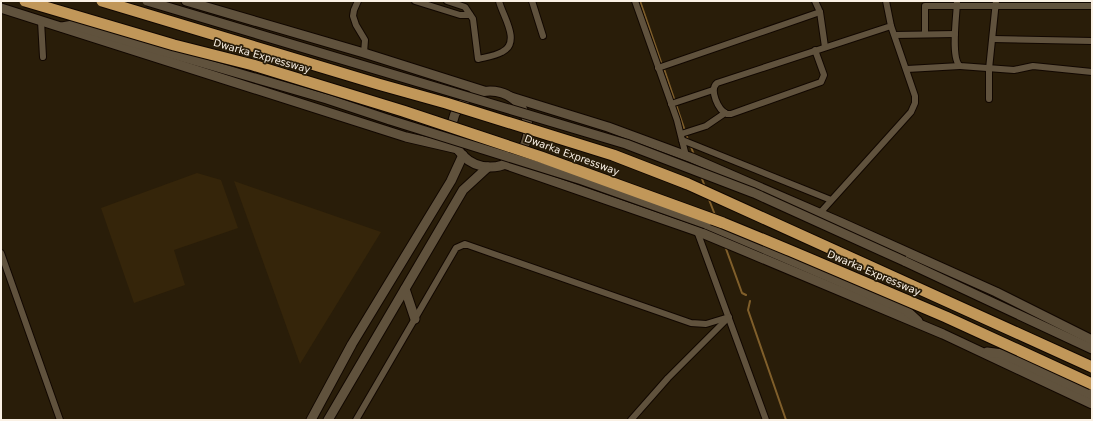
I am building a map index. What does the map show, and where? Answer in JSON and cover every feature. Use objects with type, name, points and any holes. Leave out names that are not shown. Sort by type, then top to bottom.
[{"type":"highway","name":"Dwarka Expressway","points":[[25,1],[174,45],[268,69],[410,113],[548,160],[723,223],[791,251],[946,317],[1092,384]]},
{"type":"highway","name":"Dwarka Expressway","points":[[102,1],[613,154],[709,194],[1092,367]]},
{"type":"main road","points":[[147,1],[626,144],[754,193],[1092,349]]},
{"type":"main road","points":[[186,1],[364,53],[484,91],[496,91],[608,127],[692,158],[820,213],[996,292],[1092,340]]},
{"type":"main road","points":[[1,8],[406,137],[460,152],[477,165],[488,166],[504,164],[513,159],[522,150],[527,138],[528,126],[525,114],[518,103],[511,97]]},
{"type":"main road","points":[[60,27],[73,25],[327,99],[596,186],[706,224],[906,310],[924,326]]},
{"type":"main road","points":[[311,420],[352,344],[451,181],[460,152],[452,131],[455,113],[467,98],[484,91]]},
{"type":"main road","points":[[504,164],[697,231],[724,242],[924,326],[1092,404]]},
{"type":"main road","points":[[328,420],[463,190],[488,166]]},
{"type":"main road","points":[[405,289],[415,319]]},
{"type":"main road","points":[[976,350],[1003,354],[1092,395]]},
{"type":"street","points":[[358,1],[353,16],[356,25],[365,40],[364,53]]},
{"type":"street","points":[[415,1],[460,15],[470,15]]},
{"type":"street","points":[[446,1],[465,7],[470,15],[475,25],[478,59],[504,52],[510,42],[511,36],[499,1]]},
{"type":"street","points":[[532,1],[543,36]]},
{"type":"street","points":[[635,1],[681,137],[692,158]]},
{"type":"street","points":[[815,1],[820,12],[825,47]]},
{"type":"street","points":[[820,213],[911,112],[915,103],[915,96],[907,69],[891,26],[886,1]]},
{"type":"street","points":[[957,4],[955,34],[956,61],[960,66]]},
{"type":"street","points":[[926,34],[925,6],[957,4],[1092,6]]},
{"type":"street","points":[[989,99],[995,4]]},
{"type":"street","points":[[658,68],[820,12]]},
{"type":"street","points":[[41,21],[43,58]]},
{"type":"street","points":[[671,104],[713,90],[714,86],[724,80],[891,26]]},
{"type":"street","points":[[895,35],[955,34]]},
{"type":"street","points":[[993,39],[1092,41]]},
{"type":"street","points":[[713,90],[720,108],[725,113],[731,114],[821,82],[824,76],[815,50]]},
{"type":"street","points":[[907,69],[960,66],[1014,70],[1034,66],[1092,72]]},
{"type":"street","points":[[681,137],[706,126],[725,113]]},
{"type":"street","points":[[681,137],[831,200]]},
{"type":"street","points":[[697,231],[766,420]]},
{"type":"street","points":[[356,420],[456,248],[465,244],[691,323],[706,324],[729,317]]},
{"type":"street","points":[[1,252],[60,420]]},
{"type":"street","points":[[631,420],[668,378],[729,317]]},
{"type":"shaded area","points":[[197,173],[221,180],[238,228],[174,250],[185,285],[134,303],[101,208]]},
{"type":"shaded area","points":[[234,181],[381,232],[300,364]]},
{"type":"waterway","points":[[640,1],[662,65]]},
{"type":"waterway","points":[[664,69],[688,140]]},
{"type":"waterway","points":[[690,144],[694,155]]},
{"type":"waterway","points":[[701,176],[705,187]]},
{"type":"waterway","points":[[708,197],[715,215]]},
{"type":"waterway","points":[[725,246],[742,293],[746,295]]},
{"type":"waterway","points":[[750,301],[748,310],[786,420]]}]
